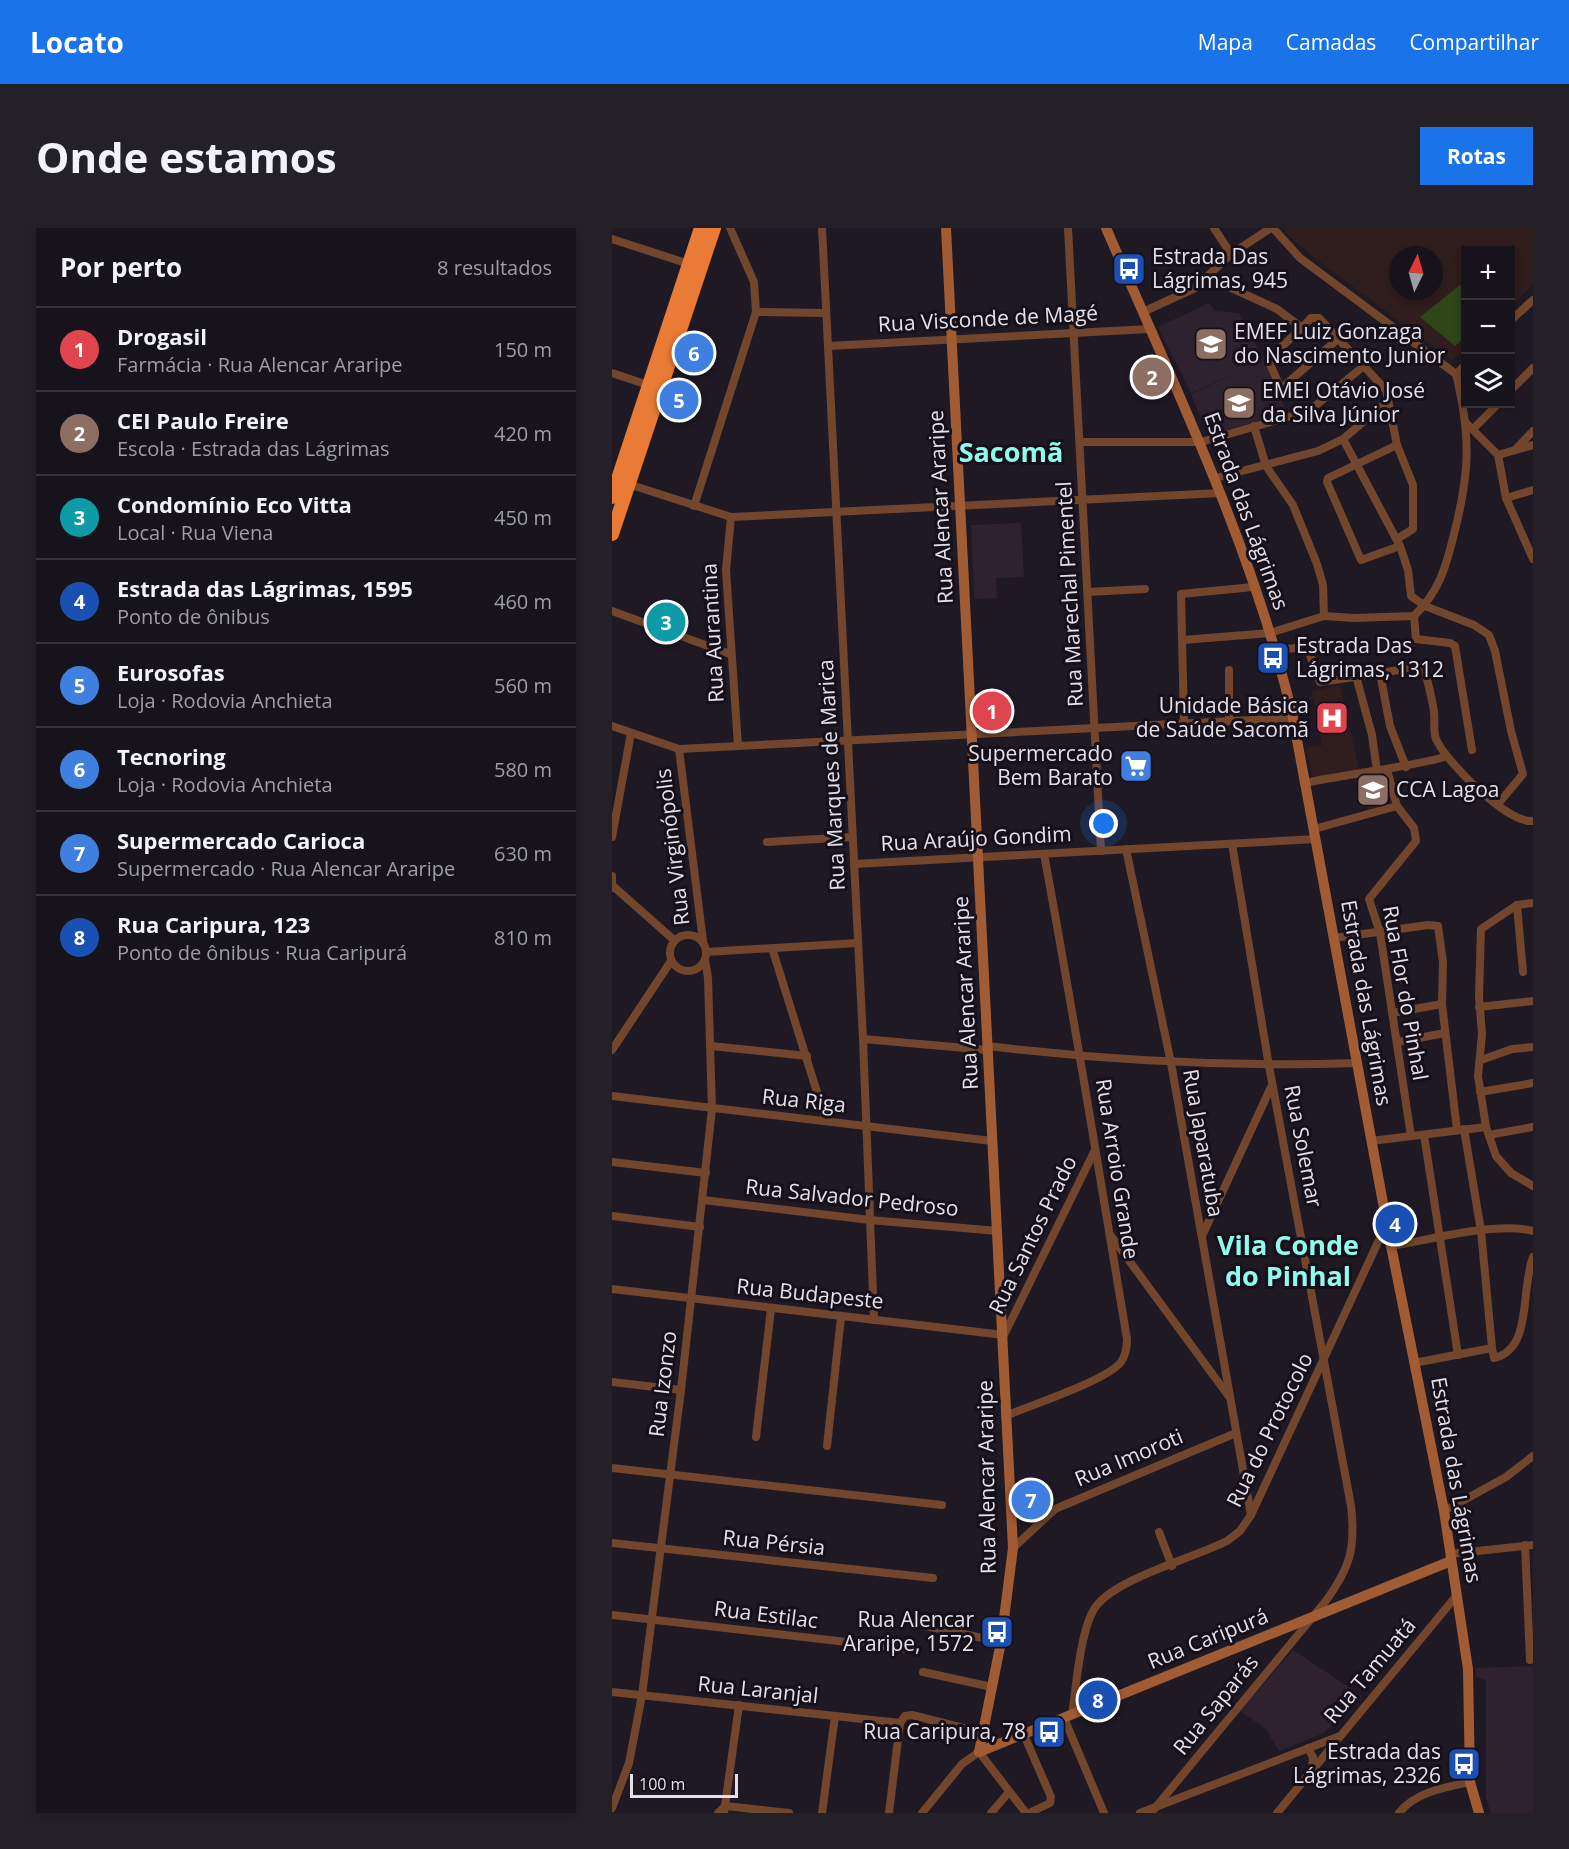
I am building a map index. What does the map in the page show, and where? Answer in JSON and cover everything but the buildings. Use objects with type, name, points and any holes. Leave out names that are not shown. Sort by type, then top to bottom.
[{"type":"highway","points":[[612,534],[619,482],[648,385],[701,228]]},
{"type":"highway","points":[[612,497],[714,228]]},
{"type":"street","points":[[694,506],[756,312],[754,282],[730,228]]},
{"type":"street","name":"Rua Marques de Marica","points":[[822,228],[864,1039],[874,1320]]},
{"type":"street","name":"Rua Alencar Araripe","points":[[946,228],[992,1141],[1004,1335],[1005,1416],[1013,1548],[1001,1642],[979,1752]]},
{"type":"street","name":"Rua Marechal Pimentel","points":[[1068,228],[1101,851]]},
{"type":"street","name":"Estrada das Lágrimas","points":[[1106,228],[1202,442],[1276,650],[1293,718],[1371,1141],[1444,1511],[1468,1669],[1470,1782],[1479,1813]]},
{"type":"street","points":[[1214,228],[1231,254]]},
{"type":"street","points":[[1143,312],[1185,293],[1207,277],[1231,254],[1272,228],[1300,258],[1456,374],[1466,423],[1467,465],[1462,506],[1444,573],[1432,599],[1414,616],[1354,618],[1324,616],[1270,633],[1183,640]]},
{"type":"street","points":[[612,238],[689,264]]},
{"type":"street","points":[[1207,277],[1277,309],[1302,328]]},
{"type":"street","points":[[1515,316],[1533,300]]},
{"type":"street","points":[[756,312],[825,313]]},
{"type":"street","points":[[1339,338],[1281,387],[1268,359],[1311,318],[1317,317],[1339,338],[1384,385],[1397,445],[1414,490],[1413,529],[1398,542],[1366,560],[1360,559],[1327,482],[1328,478],[1397,445]]},
{"type":"street","name":"Rua Visconde de Magé","points":[[828,346],[1150,329]]},
{"type":"street","points":[[1080,442],[1202,442],[1316,407],[1365,365]]},
{"type":"street","points":[[1456,374],[1461,369]]},
{"type":"street","points":[[1515,386],[1533,369]]},
{"type":"street","points":[[612,373],[648,385]]},
{"type":"street","points":[[1215,478],[1318,451],[1343,439],[1388,401]]},
{"type":"street","points":[[1473,429],[1494,408]]},
{"type":"street","points":[[1466,423],[1498,455],[1506,498],[1529,543],[1533,559]]},
{"type":"street","points":[[1254,426],[1266,466],[1299,516],[1321,574],[1324,616]]},
{"type":"street","points":[[1516,449],[1533,431]]},
{"type":"street","points":[[1343,439],[1398,542],[1408,570],[1411,596],[1425,606],[1481,628],[1493,643],[1510,731],[1523,774],[1498,804]]},
{"type":"street","points":[[1498,455],[1533,445]]},
{"type":"street","points":[[619,482],[731,517],[1221,493]]},
{"type":"street","points":[[1506,498],[1533,490]]},
{"type":"street","name":"Rua Aurantina","points":[[731,517],[726,570],[738,746]]},
{"type":"street","points":[[1184,724],[1182,593],[1253,587]]},
{"type":"street","points":[[1088,592],[1145,589]]},
{"type":"street","points":[[612,610],[730,654]]},
{"type":"street","points":[[1414,616],[1416,639],[1450,643],[1455,646],[1472,750]]},
{"type":"street","points":[[1276,650],[1307,647],[1320,682],[1424,666],[1434,712],[1435,736],[1445,757],[1498,804],[1521,820],[1533,821]]},
{"type":"street","points":[[1229,670],[1229,721]]},
{"type":"street","points":[[1380,673],[1390,726],[1406,767]]},
{"type":"street","points":[[1356,676],[1372,735],[1377,771]]},
{"type":"street","points":[[612,726],[679,749],[1095,730],[1293,718]]},
{"type":"street","points":[[612,837],[631,733]]},
{"type":"street","name":"Rua Virginópolis","points":[[679,749],[703,941]]},
{"type":"street","points":[[1305,783],[1358,772],[1406,767],[1445,757]]},
{"type":"street","name":"Rua Flor do Pinhal","points":[[1387,770],[1397,806],[1414,828],[1416,841],[1392,867],[1369,899],[1380,933],[1411,1136]]},
{"type":"street","name":"Rua Araújo Gondim","points":[[854,864],[1232,844],[1315,834],[1397,806]]},
{"type":"street","points":[[767,842],[852,837]]},
{"type":"street","name":"Rua Solemar","points":[[1232,844],[1269,1066],[1351,1506],[1354,1539],[1349,1560],[1337,1586],[1309,1620]]},
{"type":"street","name":"Rua Japaratuba","points":[[1126,849],[1171,1064],[1251,1515]]},
{"type":"street","name":"Rua Arroio Grande","points":[[1005,1416],[1099,1377],[1122,1361],[1127,1339],[1094,1152],[1082,1056],[1044,854]]},
{"type":"street","points":[[612,876],[613,887],[674,940]]},
{"type":"street","points":[[1533,903],[1517,905],[1481,929],[1479,1007],[1482,1034],[1480,1092],[1487,1131],[1496,1156],[1511,1173],[1533,1186]]},
{"type":"street","points":[[1517,905],[1523,972]]},
{"type":"street","points":[[1334,938],[1428,925],[1438,926],[1443,962],[1442,1004],[1445,1033],[1481,1231],[1494,1358],[1507,1356],[1520,1341],[1527,1321],[1533,1257]]},
{"type":"street","points":[[685,934],[703,941],[706,956],[696,970],[689,971],[676,967],[671,961],[670,950],[674,940],[685,934]]},
{"type":"street","points":[[706,956],[772,948],[858,943]]},
{"type":"street","points":[[772,948],[826,1121]]},
{"type":"street","name":"Rua Izonzo","points":[[612,1808],[629,1763],[642,1695],[706,1173],[712,1109],[706,956]]},
{"type":"street","points":[[612,1050],[671,961]]},
{"type":"street","points":[[1479,1007],[1533,1001]]},
{"type":"street","points":[[1392,1013],[1442,1004]]},
{"type":"street","points":[[1397,1042],[1445,1033]]},
{"type":"street","points":[[864,1039],[1171,1064],[1269,1066],[1357,1064]]},
{"type":"street","points":[[711,1046],[807,1056]]},
{"type":"street","points":[[1481,1060],[1512,1049],[1533,1047]]},
{"type":"street","points":[[1480,1092],[1533,1083]]},
{"type":"street","points":[[1202,1236],[1273,1084]]},
{"type":"street","name":"Rua Riga","points":[[612,1096],[992,1141]]},
{"type":"street","points":[[1371,1141],[1461,1130],[1487,1131],[1533,1127]]},
{"type":"street","points":[[1424,1135],[1458,1355]]},
{"type":"street","name":"Rua Santos Prado","points":[[1004,1335],[1094,1152]]},
{"type":"street","points":[[612,1162],[706,1173]]},
{"type":"street","name":"Rua Salvador Pedroso","points":[[703,1200],[870,1220],[998,1231]]},
{"type":"street","points":[[612,1216],[700,1227]]},
{"type":"street","name":"Rua do Protocolo","points":[[1068,1717],[1092,1612],[1107,1594],[1118,1587],[1227,1541],[1240,1532],[1251,1515],[1387,1224]]},
{"type":"street","points":[[1391,1246],[1481,1231],[1511,1228],[1533,1231]]},
{"type":"street","points":[[1109,1232],[1231,1399]]},
{"type":"street","name":"Rua Budapeste","points":[[612,1289],[1004,1335]]},
{"type":"street","points":[[756,1437],[771,1309]]},
{"type":"street","points":[[827,1446],[841,1317]]},
{"type":"street","points":[[1414,1363],[1492,1348]]},
{"type":"street","points":[[612,1382],[681,1390]]},
{"type":"street","name":"Rua Imoroti","points":[[1013,1548],[1055,1509],[1236,1433]]},
{"type":"street","points":[[1444,1511],[1506,1477],[1533,1456]]},
{"type":"street","points":[[612,1468],[942,1505]]},
{"type":"street","points":[[1159,1532],[1172,1566]]},
{"type":"street","name":"Rua Pérsia","points":[[612,1543],[933,1578]]},
{"type":"street","points":[[1450,1557],[1529,1545],[1532,1636],[1530,1660]]},
{"type":"street","name":"Rua Caripurá","points":[[979,1752],[1309,1620],[1450,1557]]},
{"type":"street","name":"Rua Tamuatá","points":[[1277,1813],[1457,1595]]},
{"type":"street","name":"Rua Estilac","points":[[612,1615],[916,1650]]},
{"type":"street","name":"Rua Saparás","points":[[1153,1810],[1309,1620]]},
{"type":"street","points":[[926,1626],[1001,1642]]},
{"type":"street","points":[[923,1672],[992,1687]]},
{"type":"street","name":"Rua Laranjal","points":[[612,1692],[900,1723],[904,1716],[912,1715],[983,1733]]},
{"type":"street","points":[[724,1809],[739,1706]]},
{"type":"street","points":[[822,1813],[835,1716]]},
{"type":"street","points":[[1068,1717],[1104,1813]]},
{"type":"street","points":[[889,1813],[900,1723]]},
{"type":"street","points":[[922,1813],[962,1764],[979,1752],[1028,1813],[1050,1803],[1051,1797],[1024,1735]]},
{"type":"street","points":[[1140,1813],[1153,1810],[1341,1735]]},
{"type":"street","points":[[1308,1748],[1313,1757],[1311,1771]]},
{"type":"street","points":[[1399,1813],[1412,1801],[1425,1794],[1470,1782]]},
{"type":"street","points":[[991,1813],[1009,1792]]},
{"type":"street","points":[[718,1813],[724,1809],[789,1813]]},
{"type":"shaded area","points":[[1284,228],[1533,228],[1533,285],[1515,302],[1515,246],[1461,246],[1461,352],[1452,361],[1312,256],[1285,233]]},
{"type":"shaded area","points":[[1209,303],[1215,311],[1239,313],[1264,360],[1257,364],[1266,360],[1287,413],[1208,435],[1191,394],[1248,368],[1191,393],[1158,327]]},
{"type":"shaded area","points":[[1163,367],[1172,385],[1140,388],[1134,370]]},
{"type":"shaded area","points":[[1021,523],[1024,577],[996,578],[997,598],[974,599],[971,525]]},
{"type":"shaded area","name":"Unidade Básica de Saúde Sacomã","points":[[1340,685],[1359,769],[1313,779],[1306,748],[1322,745],[1312,691]]},
{"type":"shaded area","name":"CCA Lagoa","points":[[1380,774],[1384,805],[1368,810],[1361,775]]},
{"type":"shaded area","points":[[1293,1650],[1362,1696],[1324,1733],[1279,1751],[1266,1729],[1240,1711]]},
{"type":"shaded area","points":[[1533,1666],[1533,1813],[1491,1813],[1486,1799],[1486,1680],[1476,1677],[1476,1668]]},
{"type":"green space","points":[[1461,284],[1461,341],[1455,346],[1420,317]]},
{"type":"place","name":"Estrada Das Lágrimas, 945","points":[[1129,269]]},
{"type":"place","name":"EMEF Luiz Gonzaga do Nascimento Junior","points":[[1211,344]]},
{"type":"place","name":"Tecnoring","points":[[694,353]]},
{"type":"place","name":"CEI Paulo Freire","points":[[1152,377]]},
{"type":"place","name":"Eurosofas","points":[[679,400]]},
{"type":"place","name":"EMEI Otávio José da Silva Júnior","points":[[1239,403]]},
{"type":"place","name":"Condomínio Eco Vitta","points":[[666,622]]},
{"type":"place","name":"Estrada Das Lágrimas, 1312","points":[[1273,658]]},
{"type":"place","name":"Drogasil","points":[[992,711]]},
{"type":"place","name":"Unidade Básica de Saúde Sacomã","points":[[1332,718]]},
{"type":"place","name":"Supermercado Bem Barato","points":[[1136,766]]},
{"type":"place","name":"CCA Lagoa","points":[[1373,790]]},
{"type":"place","name":"Estrada das Lágrimas, 1595","points":[[1395,1224]]},
{"type":"place","name":"Supermercado Carioca","points":[[1031,1500]]},
{"type":"place","name":"Rua Alencar Araripe, 1572","points":[[997,1632]]},
{"type":"place","name":"Rua Caripura, 123","points":[[1098,1700]]},
{"type":"place","name":"Rua Caripura, 78","points":[[1049,1732]]},
{"type":"place","name":"Estrada das Lágrimas, 2326","points":[[1464,1764]]},
{"type":"district","name":"Sacomã","points":[[1011,453]]},
{"type":"district","name":"Vila Conde do Pinhal","points":[[1288,1262]]}]
